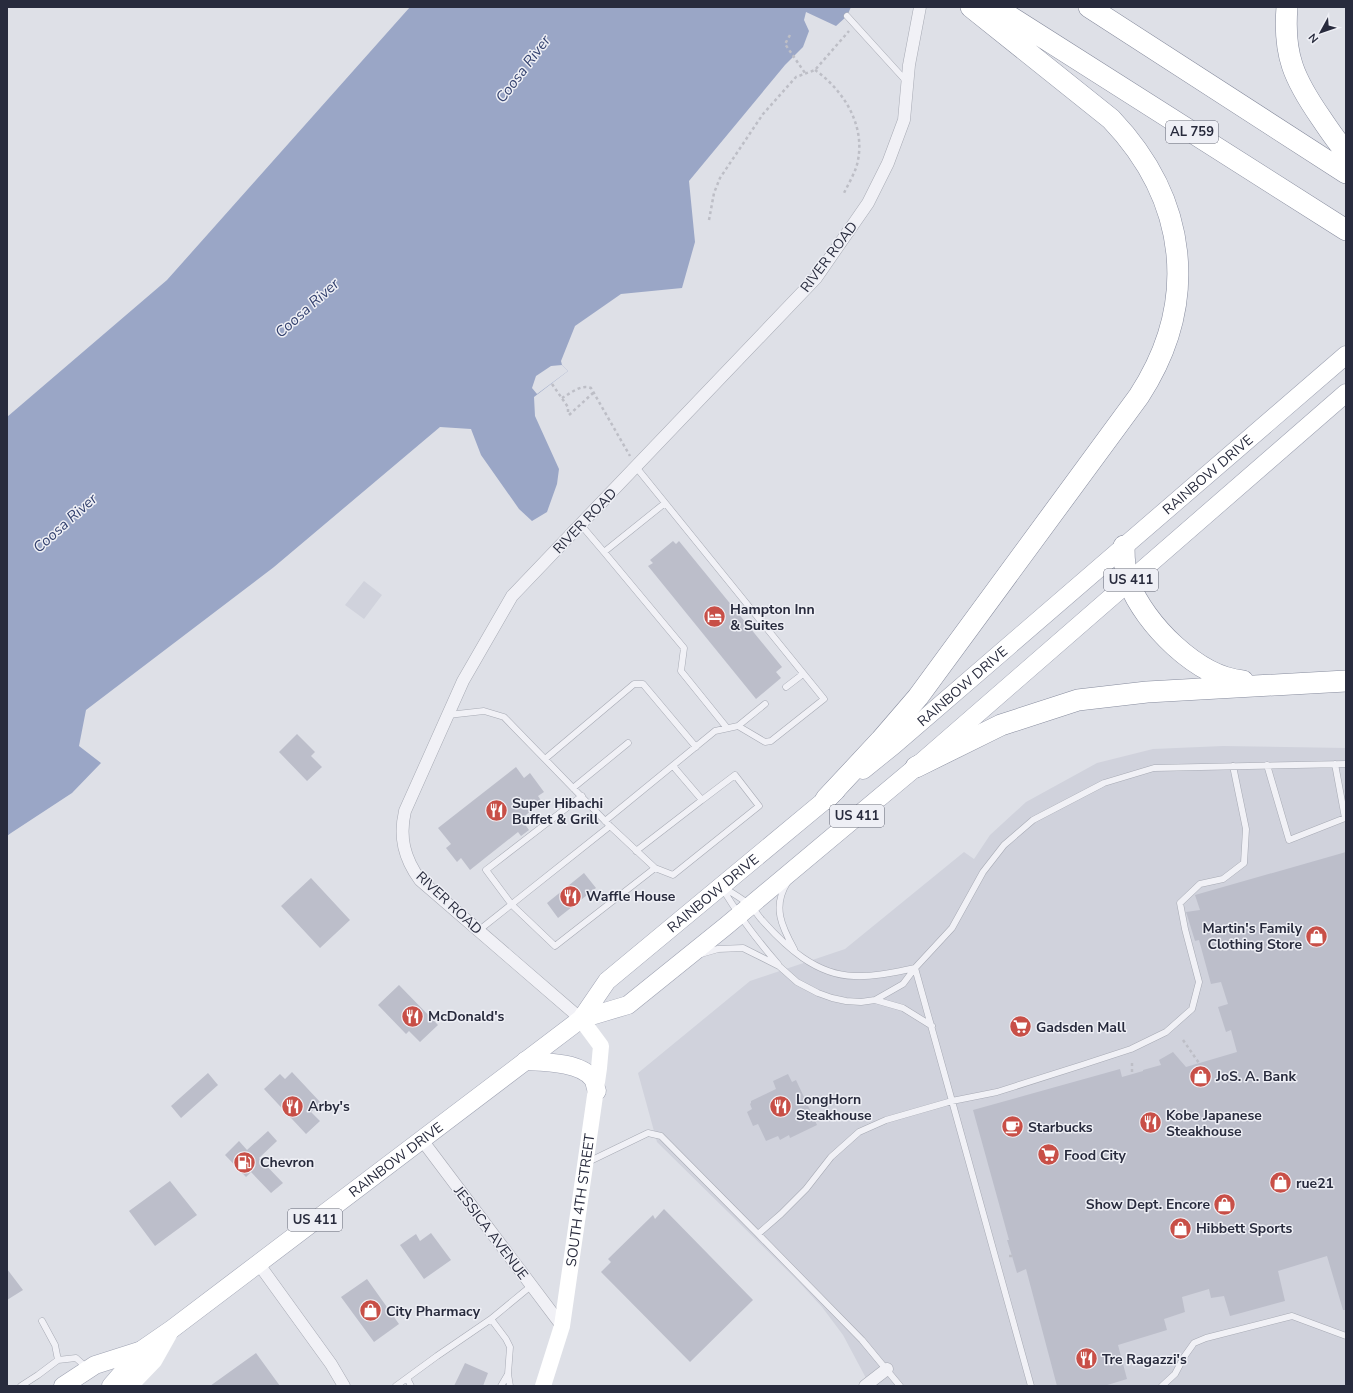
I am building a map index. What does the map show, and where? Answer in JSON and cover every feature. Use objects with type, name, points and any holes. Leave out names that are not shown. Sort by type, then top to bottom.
[{"type":"highway","points":[[826,799],[881,740],[918,697],[1139,396],[1156,368],[1164,350],[1175,310],[1177,289],[1176,248],[1167,207],[1150,169],[1138,151],[1126,134],[1111,119],[970,7]]},
{"type":"highway","name":"AL 759","points":[[995,7],[1346,230]]},
{"type":"highway","points":[[1089,7],[1346,173]]},
{"type":"highway","points":[[1287,7],[1286,38],[1297,80],[1307,99],[1346,152]]},
{"type":"highway","points":[[1124,546],[1124,558],[1128,582],[1140,604],[1157,627],[1181,651],[1210,670],[1231,680],[1278,685]]},
{"type":"highway","points":[[916,767],[1001,725],[1078,700],[1147,692],[1346,681]]},
{"type":"main road","name":"RAINBOW DRIVE","points":[[172,1329],[581,1019],[607,981],[894,744],[1346,355]]},
{"type":"main road","name":"RAINBOW DRIVE","points":[[581,1019],[628,1005],[745,911],[916,767],[1346,393]]},
{"type":"main road","points":[[525,1062],[562,1064],[578,1068],[593,1080],[596,1091]]},
{"type":"main road","name":"US 411","points":[[111,1386],[143,1349],[172,1329]]},
{"type":"main road","name":"US 411","points":[[63,1386],[95,1365],[143,1349]]},
{"type":"street","name":"RIVER ROAD","points":[[581,1019],[420,880],[408,861],[402,841],[405,811],[463,680],[512,596],[816,278],[868,204],[888,163],[904,120],[909,65],[920,7]]},
{"type":"street","name":"SOUTH 4TH STREET","points":[[543,1386],[562,1326],[596,1091],[601,1046],[581,1019]]},
{"type":"street","name":"JESSICA AVENUE","points":[[422,1140],[562,1326]]},
{"type":"street","points":[[258,1263],[331,1364],[344,1386]]},
{"type":"street","name":"RAINBOW DRIVE","points":[[130,1386],[154,1361],[172,1329]]},
{"type":"street","points":[[865,1386],[887,1369]]},
{"type":"lane","points":[[847,16],[908,84]]},
{"type":"lane","points":[[636,467],[824,699],[771,741],[765,742],[738,726]]},
{"type":"lane","points":[[604,552],[666,503]]},
{"type":"lane","points":[[581,525],[684,648],[681,671],[727,728]]},
{"type":"lane","points":[[786,687],[803,674]]},
{"type":"lane","points":[[545,759],[634,684],[643,684],[696,748]]},
{"type":"lane","points":[[605,821],[716,731],[738,726],[766,704]]},
{"type":"lane","points":[[448,715],[484,711],[504,717],[636,851],[655,868],[673,875],[758,806],[735,776],[636,851]]},
{"type":"lane","points":[[574,788],[628,743]]},
{"type":"lane","points":[[1267,766],[1289,840],[1345,818],[1335,764]]},
{"type":"lane","points":[[721,886],[745,911],[755,938],[779,966],[797,982],[818,993],[846,1001],[861,1002],[875,1000],[903,984],[915,968],[952,928],[983,872],[1004,845],[1033,820],[1104,783],[1154,768],[1346,764]]},
{"type":"lane","points":[[673,766],[702,800]]},
{"type":"lane","points":[[758,1234],[806,1188],[830,1157],[859,1132],[886,1120],[952,1101],[997,1092],[1131,1049],[1166,1032],[1192,1009],[1199,982],[1185,929],[1180,903],[1200,884],[1223,878],[1244,863],[1246,829],[1233,766]]},
{"type":"lane","points":[[582,796],[486,870],[512,905],[555,946],[655,868]]},
{"type":"lane","points":[[478,931],[610,826]]},
{"type":"lane","points":[[796,952],[783,927],[779,910],[780,898],[785,885],[798,865]]},
{"type":"lane","points":[[721,886],[745,911],[796,952],[817,966],[828,971],[853,976],[878,975],[915,968]]},
{"type":"lane","points":[[688,957],[718,949],[743,948],[779,966]]},
{"type":"lane","points":[[915,968],[1031,1386]]},
{"type":"lane","points":[[875,1000],[903,1008],[932,1026]]},
{"type":"lane","points":[[586,1162],[648,1132],[662,1136],[862,1340],[900,1386]]},
{"type":"lane","points":[[396,1386],[491,1319],[531,1286]]},
{"type":"lane","points":[[1162,1386],[1175,1374],[1184,1357],[1194,1343],[1206,1338],[1292,1316],[1346,1336]]},
{"type":"lane","points":[[491,1319],[510,1347],[508,1374],[510,1386]]},
{"type":"lane","points":[[42,1321],[55,1345],[58,1360]]},
{"type":"lane","points":[[21,1386],[58,1360],[76,1358],[88,1369]]},
{"type":"lane","points":[[501,1386],[508,1374]]},
{"type":"lane","points":[[407,1378],[411,1386]]},
{"type":"path","points":[[790,35],[785,44],[805,73]]},
{"type":"path","points":[[710,220],[714,193],[720,178],[764,114],[796,77],[815,70],[841,40]]},
{"type":"path","points":[[815,70],[826,78],[849,106],[857,123],[860,141],[856,169],[844,193]]},
{"type":"path","points":[[552,384],[568,407],[568,415],[594,393]]},
{"type":"path","points":[[562,398],[582,387],[591,388],[636,467]]},
{"type":"path","points":[[1183,1040],[1199,1063]]},
{"type":"path","points":[[1132,1063],[1132,1074]]},
{"type":"shaded area","points":[[364,581],[382,595],[364,619],[345,605]]},
{"type":"shaded area","name":"Gadsden Mall","points":[[1223,746],[1346,748],[1346,1386],[874,1386],[867,1380],[843,1335],[822,1307],[797,1280],[657,1142],[638,1073],[750,981],[845,949],[964,852],[974,859],[990,835],[1026,802],[1097,763],[1153,749]]},
{"type":"water","name":"Coosa River","points":[[410,7],[851,7],[847,16],[836,26],[806,12],[804,20],[809,31],[803,47],[785,65],[689,181],[695,242],[682,288],[621,294],[575,326],[561,361],[562,365],[568,371],[534,397],[535,416],[559,469],[557,484],[547,512],[532,521],[519,509],[481,455],[471,429],[440,427],[274,567],[86,710],[79,746],[101,763],[72,793],[7,836],[7,417],[167,280]]},
{"type":"pier","points":[[562,365],[568,371],[537,394],[532,388],[536,376],[551,366]]},
{"type":"building","name":"Hampton Inn & Suites","points":[[673,541],[676,544],[679,541],[782,667],[776,672],[781,678],[756,699],[648,566],[653,563],[650,560]]},
{"type":"building","points":[[297,734],[315,752],[311,756],[322,767],[307,781],[279,752]]},
{"type":"building","name":"Super Hibachi Buffet & Grill","points":[[516,767],[524,778],[530,773],[544,792],[538,796],[542,802],[521,819],[529,830],[521,836],[518,832],[470,870],[461,858],[457,862],[446,848],[451,844],[438,828]]},
{"type":"building","points":[[1346,852],[1346,1310],[1343,1310],[1327,1256],[1278,1271],[1285,1301],[1230,1316],[1224,1296],[1211,1298],[1209,1289],[1182,1297],[1185,1312],[1164,1319],[1167,1330],[1118,1345],[1127,1379],[1104,1386],[1057,1386],[1026,1269],[1017,1273],[973,1110],[1120,1069],[1122,1077],[1143,1071],[1161,1065],[1159,1060],[1173,1052],[1186,1067],[1237,1052],[1231,1030],[1226,1032],[1218,1007],[1228,1004],[1221,982],[1211,984],[1199,940],[1195,941],[1186,912],[1200,910],[1195,895]]},
{"type":"building","name":"Waffle House","points":[[584,873],[596,888],[558,918],[547,903]]},
{"type":"building","points":[[311,878],[350,920],[320,948],[281,906]]},
{"type":"building","points":[[399,985],[438,1025],[420,1042],[409,1031],[406,1034],[378,1005]]},
{"type":"building","points":[[292,1072],[321,1103],[311,1112],[320,1121],[306,1134],[264,1089],[280,1074],[285,1079]]},
{"type":"building","points":[[208,1073],[218,1085],[181,1118],[171,1106]]},
{"type":"building","name":"LongHorn Steakhouse","points":[[788,1074],[792,1082],[796,1080],[817,1125],[790,1138],[789,1135],[780,1140],[778,1136],[766,1141],[758,1124],[753,1126],[747,1112],[752,1109],[750,1104],[751,1101],[776,1089],[773,1081]]},
{"type":"building","points":[[268,1131],[277,1141],[259,1158],[283,1183],[271,1193],[251,1172],[246,1177],[225,1155],[239,1141],[247,1150]]},
{"type":"building","points":[[170,1181],[197,1215],[155,1246],[129,1211]]},
{"type":"building","points":[[664,1209],[753,1300],[690,1362],[601,1272],[611,1262],[608,1259],[653,1215],[655,1219]]},
{"type":"building","points":[[431,1233],[451,1260],[424,1279],[400,1245],[416,1234],[420,1241]]},
{"type":"building","points":[[7,1269],[23,1290],[7,1300]]},
{"type":"building","name":"City Pharmacy","points":[[367,1279],[399,1324],[374,1342],[341,1297]]},
{"type":"building","points":[[256,1353],[280,1386],[210,1386]]},
{"type":"building","points":[[465,1363],[488,1373],[483,1386],[454,1386]]},
{"type":"place","name":"Hampton Inn & Suites","points":[[715,617]]},
{"type":"place","name":"Super Hibachi Buffet & Grill","points":[[496,811]]},
{"type":"place","name":"Waffle House","points":[[571,896]]},
{"type":"place","name":"Martin's Family Clothing Store","points":[[1317,936]]},
{"type":"place","name":"McDonald's","points":[[412,1016]]},
{"type":"place","name":"Gadsden Mall","points":[[1020,1027]]},
{"type":"place","name":"JoS. A. Bank","points":[[1200,1076]]},
{"type":"place","name":"Arby's","points":[[293,1106]]},
{"type":"place","name":"LongHorn Steakhouse","points":[[780,1107]]},
{"type":"place","name":"Kobe Japanese Steakhouse","points":[[1151,1123]]},
{"type":"place","name":"Starbucks","points":[[1012,1127]]},
{"type":"place","name":"Food City","points":[[1049,1155]]},
{"type":"place","name":"Chevron","points":[[245,1162]]},
{"type":"place","name":"rue21","points":[[1281,1183]]},
{"type":"place","name":"Show Dept. Encore","points":[[1225,1204]]},
{"type":"place","name":"Hibbett Sports","points":[[1180,1228]]},
{"type":"place","name":"City Pharmacy","points":[[370,1311]]},
{"type":"place","name":"Tre Ragazzi's","points":[[1086,1359]]}]
